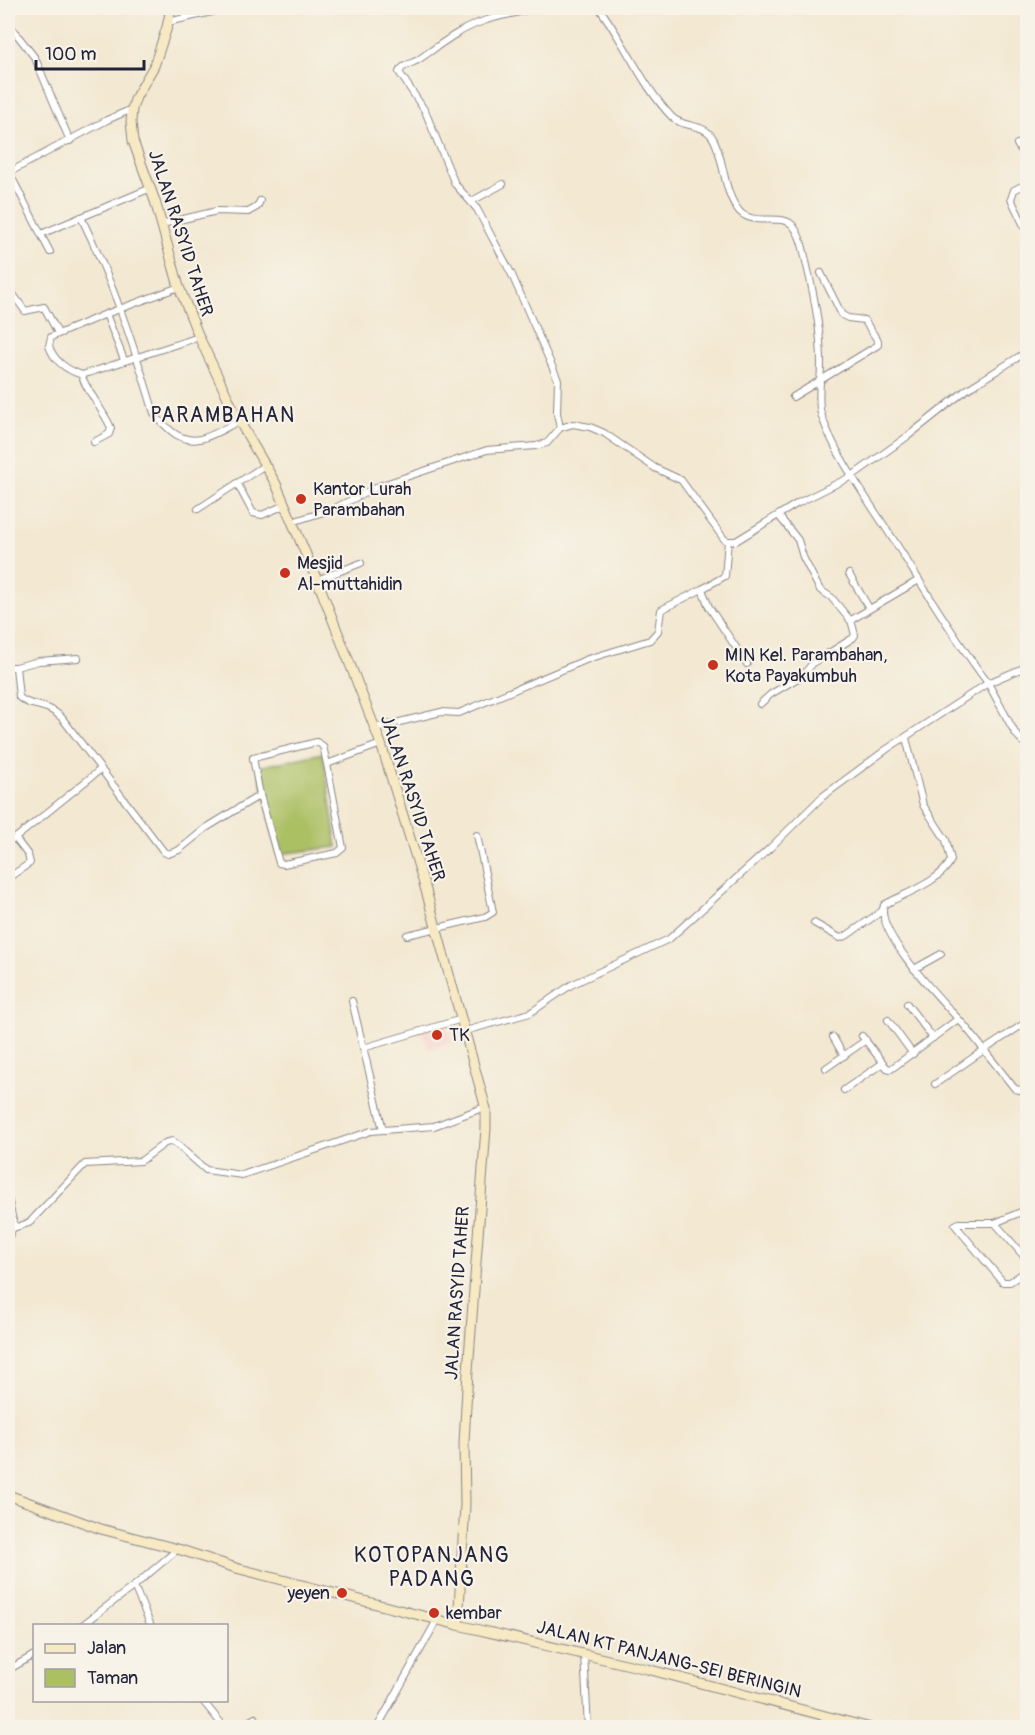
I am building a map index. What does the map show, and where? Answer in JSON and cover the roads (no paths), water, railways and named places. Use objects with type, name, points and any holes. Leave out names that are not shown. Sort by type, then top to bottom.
[{"type":"street","name":"JALAN RASYID TAHER","points":[[171,8],[154,66],[136,97],[132,109],[133,141],[151,188],[178,287],[239,421],[285,505],[381,744],[436,927],[485,1107],[486,1128],[464,1442],[465,1505],[458,1625]]},
{"type":"street","points":[[168,22],[216,11],[219,8]]},
{"type":"street","points":[[532,8],[487,20],[464,30],[443,41],[413,63],[399,69],[399,75],[425,111],[455,184],[472,201],[512,275],[558,380],[557,413],[560,428]]},
{"type":"street","points":[[599,8],[673,118],[699,127],[714,139],[735,205],[742,214],[749,218],[788,221],[794,226],[804,251],[817,306],[821,343],[819,400],[821,413],[852,476],[963,651],[988,683],[1015,733],[1028,748]]},
{"type":"street","points":[[8,24],[36,58],[70,141]]},
{"type":"street","points":[[50,252],[8,173],[132,109]]},
{"type":"street","points":[[1017,144],[1028,164]]},
{"type":"street","points":[[1028,183],[1014,190],[1011,199],[1028,234]]},
{"type":"street","points":[[472,201],[504,184]]},
{"type":"street","points":[[40,234],[151,188]]},
{"type":"street","points":[[162,224],[217,212],[248,212],[257,207],[260,201]]},
{"type":"street","points":[[81,217],[98,252],[120,308],[156,416],[181,438],[191,440],[200,439],[239,421]]},
{"type":"street","points":[[793,397],[821,378],[878,346],[879,343],[864,320],[846,318],[842,315],[821,273]]},
{"type":"street","points":[[8,286],[25,311],[44,307],[58,333]]},
{"type":"street","points":[[178,287],[58,333],[49,342],[52,354],[61,363],[82,375],[199,337]]},
{"type":"street","points":[[106,314],[124,360]]},
{"type":"street","points":[[292,522],[333,509],[379,486],[487,450],[547,443],[560,428],[573,424],[590,427],[618,442],[661,471],[676,476],[686,485],[721,535],[728,541],[736,541],[778,515],[852,476],[966,390],[1028,351]]},
{"type":"street","points":[[82,375],[82,380],[99,403],[111,428],[109,434],[94,442]]},
{"type":"street","points":[[198,509],[265,465]]},
{"type":"street","points":[[237,483],[253,513],[262,515],[285,505]]},
{"type":"street","points":[[760,704],[771,694],[803,675],[813,663],[853,638],[855,634],[850,620],[831,597],[820,590],[803,557],[798,540],[778,515]]},
{"type":"street","points":[[375,728],[441,712],[459,713],[588,659],[650,640],[658,631],[661,610],[725,576],[728,541]]},
{"type":"street","points":[[317,580],[361,563]]},
{"type":"street","points":[[849,574],[869,608]]},
{"type":"street","points":[[850,620],[919,580]]},
{"type":"street","points":[[702,589],[709,607],[747,664]]},
{"type":"street","points":[[8,667],[39,661],[78,658]]},
{"type":"street","points":[[465,1031],[530,1013],[571,985],[669,939],[769,849],[822,797],[887,749],[988,683],[1028,666]]},
{"type":"street","points":[[16,667],[16,690],[19,697],[24,702],[48,707],[58,714],[160,848],[168,854],[179,850],[206,828],[260,795]]},
{"type":"street","points":[[814,922],[840,939],[882,911],[884,905],[921,887],[944,870],[951,860],[946,840],[923,806],[906,738]]},
{"type":"street","points":[[317,742],[323,746],[327,764],[344,845],[339,852],[284,864],[279,863],[253,761],[255,757],[317,742]]},
{"type":"street","points":[[327,764],[381,744]]},
{"type":"street","points":[[8,842],[101,769]]},
{"type":"street","points":[[407,935],[485,917],[493,912],[477,836]]},
{"type":"street","points":[[8,878],[30,862],[28,855],[15,838]]},
{"type":"street","points":[[882,911],[900,948],[914,969],[1015,1089],[1020,1090],[1028,1086]]},
{"type":"street","points":[[914,969],[941,954]]},
{"type":"street","points":[[352,1001],[383,1130]]},
{"type":"street","points":[[907,1004],[933,1038]]},
{"type":"street","points":[[363,1048],[462,1019]]},
{"type":"street","points":[[826,1068],[864,1038],[887,1068],[891,1069],[958,1019]]},
{"type":"street","points":[[888,1020],[912,1054]]},
{"type":"street","points":[[935,1084],[1028,1021]]},
{"type":"street","points":[[833,1036],[844,1056]]},
{"type":"street","points":[[844,1090],[883,1063]]},
{"type":"street","points":[[13,1228],[29,1223],[88,1163],[141,1161],[165,1143],[173,1141],[206,1170],[242,1175],[371,1131],[434,1126],[485,1107]]},
{"type":"street","points":[[8,1198],[14,1225],[8,1238]]},
{"type":"street","points":[[1028,1212],[1023,1211],[995,1223],[959,1223],[955,1226],[1005,1283],[1028,1270]]},
{"type":"street","points":[[995,1223],[1028,1261]]},
{"type":"street","points":[[8,1495],[101,1529],[178,1549],[236,1568],[458,1625]]},
{"type":"street","points":[[84,1624],[178,1549]]},
{"type":"street","points":[[134,1586],[150,1624]]},
{"type":"street","points":[[377,1728],[437,1620]]},
{"type":"street","name":"JALAN KT PANJANG-SEI BERINGIN","points":[[458,1625],[584,1654],[871,1728]]},
{"type":"street","points":[[584,1654],[588,1728]]},
{"type":"street","points":[[8,1670],[33,1656]]},
{"type":"street","points":[[203,1702],[225,1728]]},
{"type":"street","points":[[238,1728],[255,1718],[263,1728]]},
{"type":"place","name":"Kantor Lurah Parambahan","points":[[301,499]]},
{"type":"place","name":"Mesjid Al-muttahidin","points":[[285,573]]},
{"type":"place","name":"MIN Kel. Parambahan, Kota Payakumbuh","points":[[713,665]]},
{"type":"place","name":"TK","points":[[437,1035]]},
{"type":"place","name":"yeyen","points":[[342,1593]]},
{"type":"place","name":"kembar","points":[[434,1613]]},
{"type":"district","name":"PARAMBAHAN","points":[[223,415]]},
{"type":"district","name":"KOTOPANJANG PADANG","points":[[432,1567]]}]
